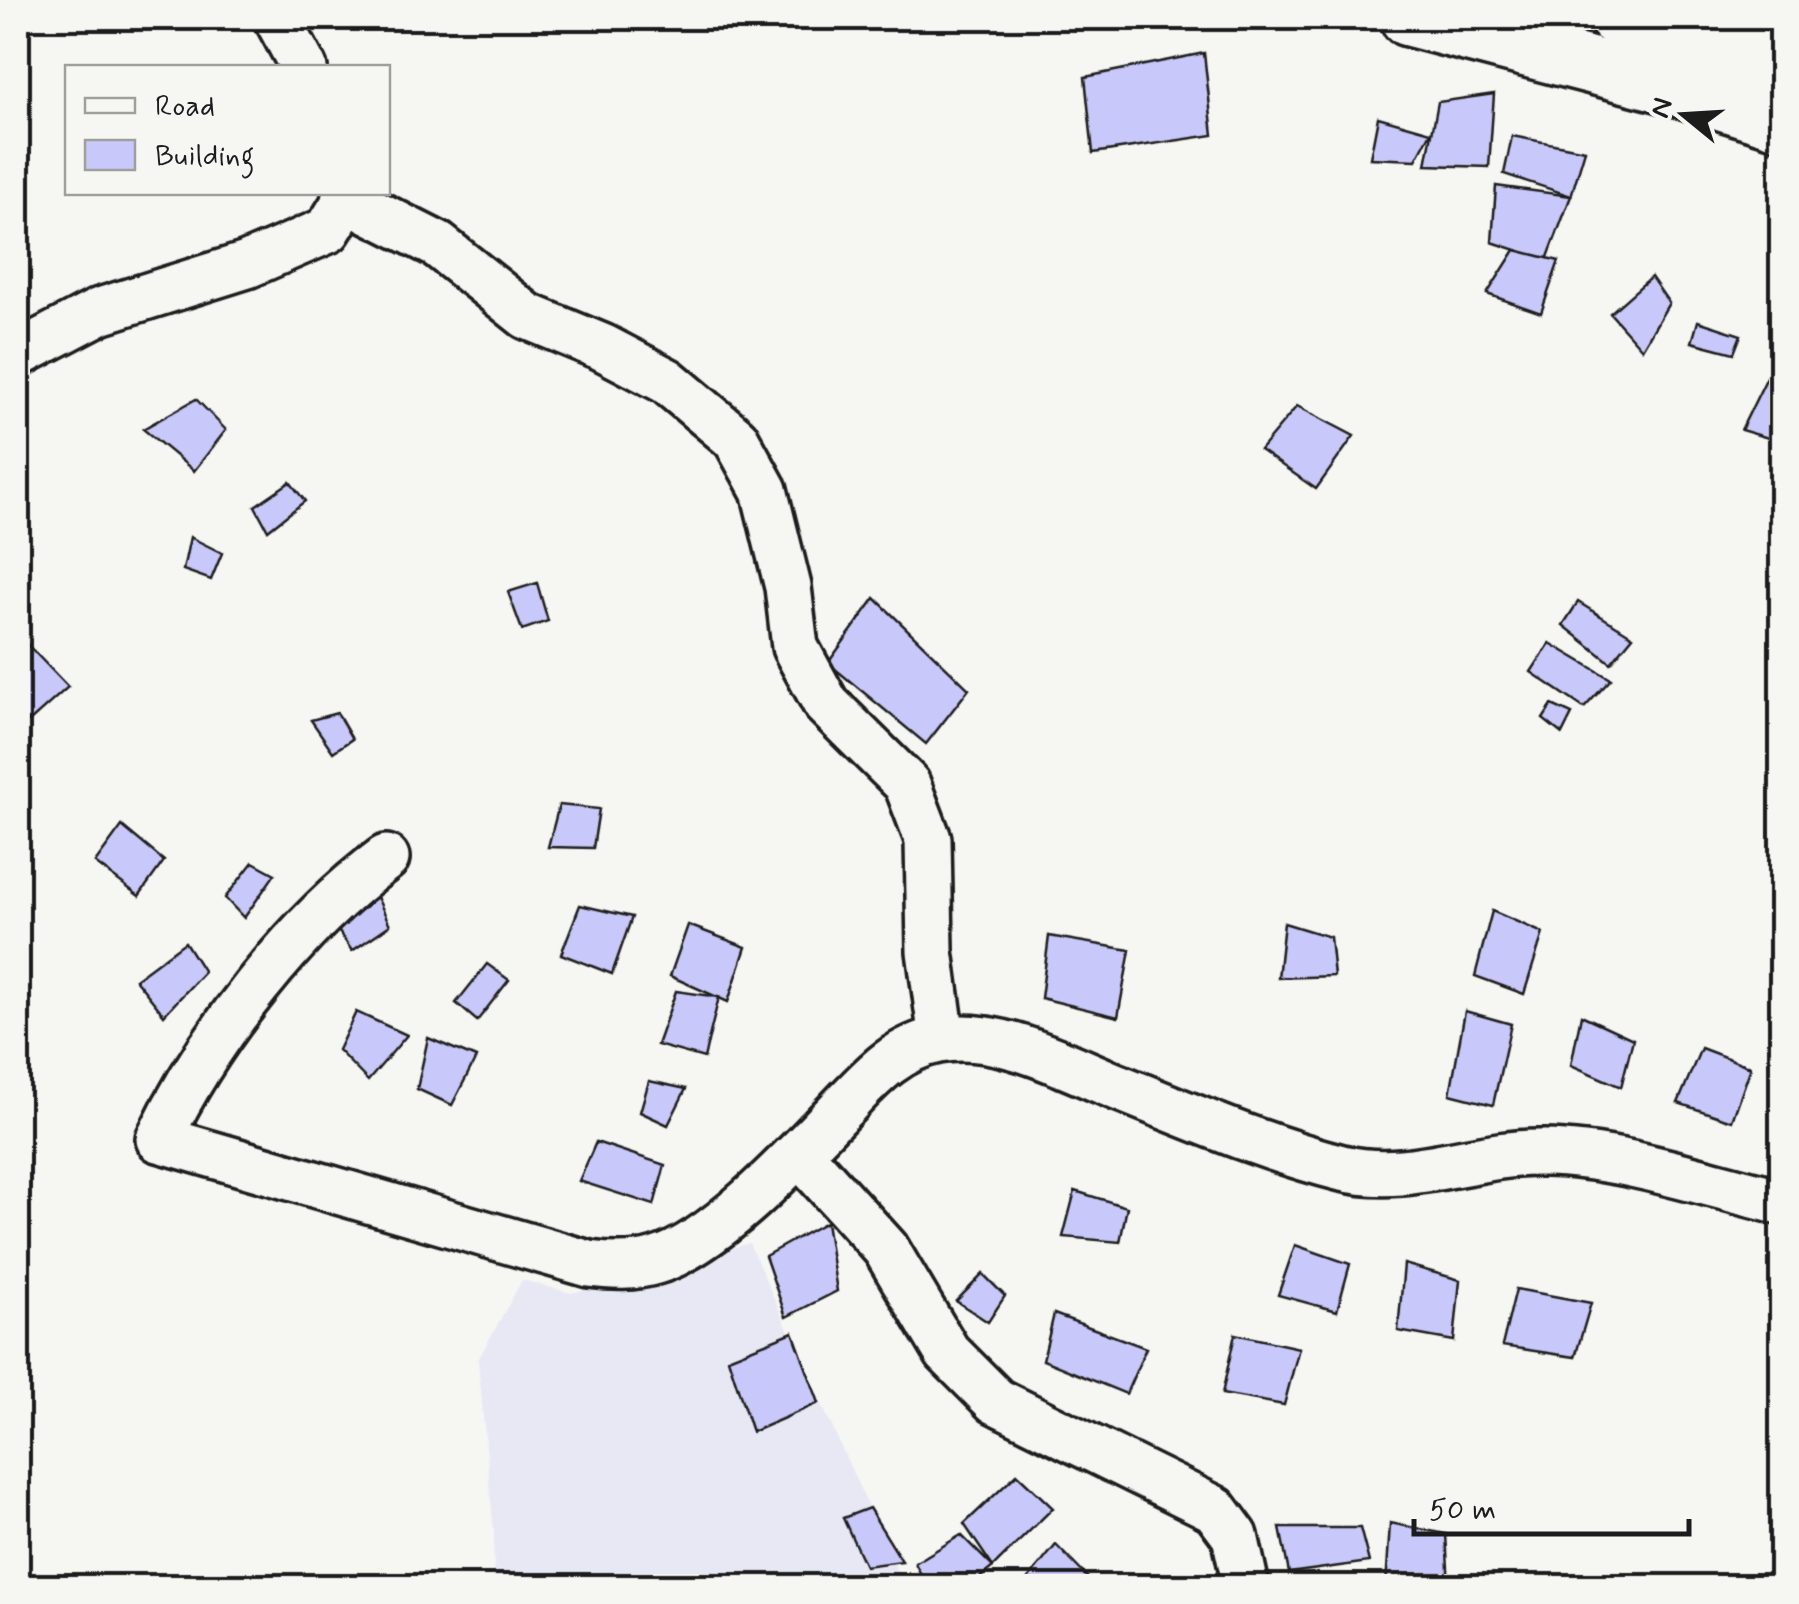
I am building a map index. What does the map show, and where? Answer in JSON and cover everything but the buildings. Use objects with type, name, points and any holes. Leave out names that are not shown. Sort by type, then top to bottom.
[{"type":"highway","points":[[1408,18],[1681,89],[1782,122]]},
{"type":"highway","points":[[1617,18],[1705,40],[1782,67]]},
{"type":"lane","points":[[277,18],[302,65]]},
{"type":"lane","points":[[18,354],[100,311],[247,265],[328,230],[346,196],[438,245],[528,316],[602,347],[667,382],[736,439],[764,490],[788,587],[795,647],[826,704],[907,784],[928,839],[930,951],[942,1039]]},
{"type":"lane","points":[[386,858],[309,921],[178,1100],[158,1139],[307,1185],[612,1266],[647,1263],[681,1252],[799,1153],[896,1056],[942,1039],[965,1038],[1025,1050],[1252,1140],[1344,1169],[1406,1173],[1504,1155],[1572,1154],[1782,1202]]},
{"type":"lane","points":[[799,1153],[886,1249],[948,1352],[996,1401],[1215,1509],[1235,1536],[1246,1586]]},
{"type":"shaded area","points":[[749,1243],[904,1586],[493,1586],[494,1533],[478,1360],[522,1280],[571,1293],[631,1280]]}]
